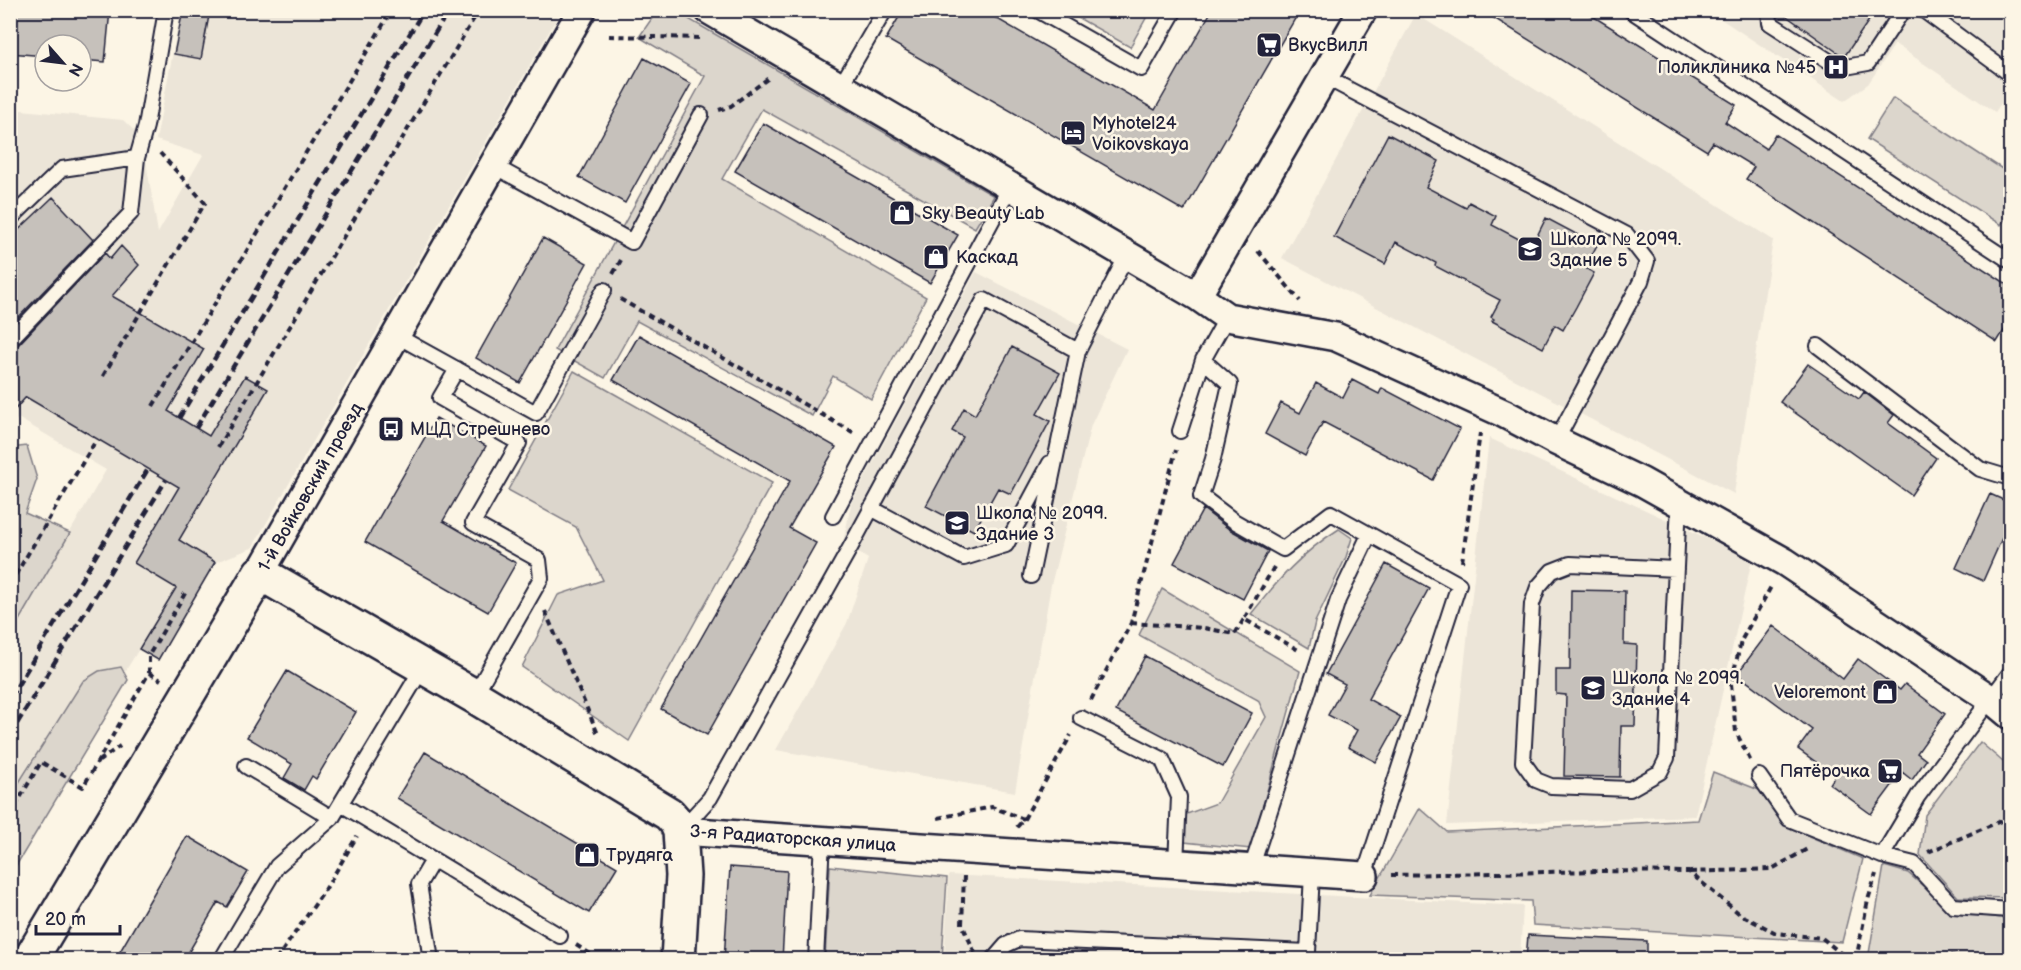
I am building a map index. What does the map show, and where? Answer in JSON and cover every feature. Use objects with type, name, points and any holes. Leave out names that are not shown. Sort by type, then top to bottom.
[{"type":"street","name":"1-й Войковский проезд","points":[[30,960],[260,573],[582,10]]},
{"type":"street","points":[[709,10],[1197,296],[1227,317],[1336,337],[1503,413],[1642,482],[1785,562],[2001,708]]},
{"type":"street","points":[[1197,296],[1363,10]]},
{"type":"street","name":"3-я Радиаторская улица","points":[[260,573],[474,696],[660,807],[676,822],[680,831],[1364,876]]},
{"type":"street","points":[[678,960],[683,876],[680,831]]},
{"type":"lane","points":[[10,340],[131,213],[137,158],[146,126],[166,10]]},
{"type":"lane","points":[[840,87],[885,10]]},
{"type":"lane","points":[[1037,10],[1141,69],[1175,10]]},
{"type":"lane","points":[[1630,10],[2010,261]]},
{"type":"lane","points":[[1769,10],[1770,23],[1840,68],[1868,63],[1903,10]]},
{"type":"lane","points":[[1923,10],[2006,71],[2010,64]]},
{"type":"lane","points":[[1325,77],[1627,235],[1647,261],[1641,280],[1556,441]]},
{"type":"lane","points":[[494,166],[632,242],[701,115]]},
{"type":"lane","points":[[11,218],[62,169],[137,158]]},
{"type":"lane","points":[[833,516],[1010,187]]},
{"type":"lane","points":[[1031,576],[1078,351],[1127,255]]},
{"type":"lane","points":[[397,336],[536,413],[604,290]]},
{"type":"lane","points":[[680,831],[710,798],[984,300],[1078,351]]},
{"type":"lane","points":[[1180,432],[1203,360],[1227,317]]},
{"type":"lane","points":[[1818,346],[1980,469],[2010,478]]},
{"type":"lane","points":[[1203,360],[1230,384],[1213,459],[1201,496],[1234,521],[1283,549],[1332,513],[1459,584],[1364,876]]},
{"type":"lane","points":[[457,369],[440,399],[519,442],[473,523],[538,560],[542,578],[474,696]]},
{"type":"lane","points":[[871,508],[964,558],[985,552],[1006,545],[1057,451]]},
{"type":"lane","points":[[1676,569],[1570,564],[1552,571],[1538,587],[1532,604],[1523,762],[1536,780],[1551,786],[1630,789],[1660,772],[1667,758],[1676,569],[1679,503]]},
{"type":"lane","points":[[1251,869],[1338,600],[1369,535]]},
{"type":"lane","points":[[221,960],[277,866],[332,818],[423,667]]},
{"type":"lane","points":[[1881,856],[1918,796],[2001,708],[2010,673]]},
{"type":"lane","points":[[1081,718],[1162,759],[1179,797],[1176,864]]},
{"type":"lane","points":[[246,766],[332,818]]},
{"type":"lane","points":[[1759,776],[1789,819],[1881,856],[1914,864],[1953,906],[2010,910]]},
{"type":"lane","points":[[340,804],[560,936]]},
{"type":"lane","points":[[816,960],[822,840]]},
{"type":"lane","points":[[431,960],[419,884],[433,860]]},
{"type":"lane","points":[[993,960],[1006,945],[1019,939],[1306,956],[1312,873]]},
{"type":"path","points":[[153,406],[392,10]]},
{"type":"path","points":[[218,447],[479,10]]},
{"type":"path","points":[[609,36],[702,38]]},
{"type":"path","points":[[701,115],[731,106],[772,76]]},
{"type":"path","points":[[103,376],[205,203],[154,147],[146,126]]},
{"type":"path","points":[[632,242],[604,290],[873,443]]},
{"type":"path","points":[[1258,250],[1313,318],[1336,337]]},
{"type":"path","points":[[1459,584],[1479,434],[1503,413]]},
{"type":"path","points":[[996,852],[1024,819],[1131,623],[1180,432]]},
{"type":"path","points":[[10,584],[95,442]]},
{"type":"path","points":[[1131,623],[1204,628],[1235,634],[1283,549]]},
{"type":"path","points":[[1759,776],[1736,732],[1731,684],[1741,641],[1785,562]]},
{"type":"path","points":[[10,815],[41,762],[83,787],[149,673],[149,655],[187,590]]},
{"type":"path","points":[[534,590],[554,627],[598,734]]},
{"type":"path","points":[[1244,619],[1318,662]]},
{"type":"path","points":[[149,673],[160,680]]},
{"type":"path","points":[[97,762],[123,744]]},
{"type":"path","points":[[1914,864],[1920,855],[2010,817]]},
{"type":"path","points":[[276,960],[325,890],[367,820]]},
{"type":"path","points":[[1364,876],[1772,869],[1831,836]]},
{"type":"path","points":[[965,866],[962,924],[977,960]]},
{"type":"path","points":[[1689,872],[1750,919],[1776,933],[1822,938],[1849,960]]},
{"type":"path","points":[[1856,960],[1868,900]]},
{"type":"path","points":[[560,936],[600,960]]},
{"type":"path","points":[[1952,960],[1953,954]]},
{"type":"shaded area","points":[[181,11],[561,11],[252,548],[216,562],[158,660],[139,649],[68,765],[34,756],[11,795],[11,634],[106,470],[18,418],[11,426],[11,109],[123,120],[142,138],[158,233],[203,155],[156,140]]},
{"type":"shaded area","points":[[657,11],[675,11],[994,196],[975,228],[762,109],[722,179],[926,297],[871,399],[833,376],[812,416],[637,321],[605,378],[555,350],[705,76],[639,37]]},
{"type":"shaded area","points":[[1066,11],[1150,11],[1130,47]]},
{"type":"shaded area","name":"Поликлиника №45","points":[[1709,11],[2010,11],[2010,90],[1995,112],[1895,44],[1868,84],[1844,101]]},
{"type":"shaded area","name":"Школа № 2099. Здание 5","points":[[1416,14],[1773,240],[1734,494],[1282,258]]},
{"type":"shaded area","points":[[1893,98],[2010,174],[2010,211],[2001,225],[1867,139]]},
{"type":"shaded area","name":"Школа № 2099. Здание 3","points":[[976,272],[1127,349],[1091,425],[1051,585],[1015,792],[776,750],[847,623],[868,559],[843,543],[851,504]]},
{"type":"shaded area","points":[[574,371],[772,483],[629,741],[522,667],[558,595],[603,580],[576,527],[508,490]]},
{"type":"shaded area","name":"Школа № 2099. Здание 4","points":[[1489,438],[1752,559],[1695,816],[1447,825]]},
{"type":"shaded area","points":[[27,446],[37,479],[25,513],[70,533],[11,634],[11,448]]},
{"type":"shaded area","points":[[1339,529],[1352,538],[1346,557],[1315,622],[1309,648],[1251,614],[1291,567],[1313,547]]},
{"type":"shaded area","points":[[1162,589],[1300,671],[1251,849],[1184,842],[1184,815],[1217,803],[1266,717],[1258,700],[1139,635]]},
{"type":"shaded area","points":[[121,667],[128,680],[11,874],[11,795],[83,681],[99,671]]},
{"type":"shaded area","points":[[1980,742],[2010,768],[2010,898],[1958,897],[1920,855],[1925,815]]},
{"type":"shaded area","points":[[1713,772],[1759,790],[1792,829],[1863,859],[1842,942],[1533,925],[1531,901],[1370,895],[1420,808],[1447,832],[1698,820]]},
{"type":"shaded area","points":[[830,866],[947,878],[942,959],[825,959]]},
{"type":"shaded area","points":[[1884,866],[1908,873],[1953,912],[2010,919],[2010,959],[1868,959]]},
{"type":"shaded area","points":[[949,875],[1523,906],[1520,959],[944,960]]},
{"type":"building","points":[[10,10],[110,10],[105,62],[93,61],[93,33],[33,33],[33,55],[10,53]]},
{"type":"building","points":[[183,10],[210,10],[201,59],[174,54]]},
{"type":"building","points":[[903,10],[982,10],[1155,110],[1212,10],[1300,10],[1184,211],[886,39]]},
{"type":"building","points":[[1481,10],[1583,10],[1736,105],[1725,122],[1766,149],[1775,134],[2010,286],[2010,321],[1997,342],[1746,179],[1754,167],[1713,142],[1707,151]]},
{"type":"building","points":[[1778,10],[1876,10],[1844,57]]},
{"type":"building","points":[[644,58],[691,84],[625,203],[579,177]]},
{"type":"building","points":[[763,123],[958,235],[930,283],[735,171]]},
{"type":"building","points":[[1388,134],[1439,161],[1426,187],[1466,208],[1469,202],[1496,216],[1492,225],[1532,246],[1546,218],[1597,245],[1585,268],[1594,273],[1563,330],[1555,325],[1543,348],[1492,321],[1494,319],[1491,317],[1500,300],[1435,266],[1436,263],[1396,242],[1385,264],[1334,237]]},
{"type":"building","points":[[53,197],[93,240],[10,326],[10,238]]},
{"type":"building","points":[[543,238],[587,263],[520,383],[476,358]]},
{"type":"building","points":[[121,246],[139,265],[112,296],[204,349],[168,411],[209,436],[245,376],[268,389],[179,540],[215,562],[158,660],[139,649],[176,588],[134,563],[179,487],[26,397],[10,415],[10,349],[17,346],[105,253],[110,259]]},
{"type":"building","points":[[639,335],[836,447],[789,528],[816,543],[707,735],[661,709],[790,481],[613,380]]},
{"type":"building","points":[[1012,347],[1060,373],[1037,414],[1050,421],[1011,494],[998,488],[974,531],[926,506],[963,437],[952,431],[964,408],[975,415]]},
{"type":"building","points":[[1808,364],[1859,399],[1864,392],[1894,415],[1888,423],[1936,458],[1911,495],[1780,402]]},
{"type":"building","points":[[1352,380],[1379,394],[1382,388],[1460,429],[1433,480],[1323,422],[1305,456],[1265,434],[1281,403],[1300,413],[1316,383],[1343,398]]},
{"type":"building","points":[[436,418],[486,446],[443,521],[516,563],[488,612],[365,542]]},
{"type":"building","points":[[1990,494],[2010,503],[2010,520],[1983,581],[1956,568]]},
{"type":"building","points":[[1203,509],[1229,529],[1268,551],[1243,599],[1174,563]]},
{"type":"building","points":[[1386,564],[1429,588],[1368,699],[1401,717],[1376,762],[1348,747],[1357,730],[1328,715],[1345,684],[1326,674]]},
{"type":"building","points":[[1571,590],[1625,591],[1624,644],[1637,645],[1635,726],[1621,726],[1620,777],[1564,776],[1566,695],[1556,694],[1556,670],[1570,670]]},
{"type":"building","points":[[1773,626],[1843,679],[1858,659],[1900,690],[1905,684],[1945,714],[1917,753],[1926,760],[1912,780],[1902,772],[1871,814],[1830,784],[1835,776],[1798,749],[1812,730],[1737,674]]},
{"type":"building","points":[[1145,656],[1252,713],[1223,767],[1116,711]]},
{"type":"building","points":[[287,671],[356,712],[316,779],[312,776],[304,790],[284,778],[292,764],[247,737]]},
{"type":"building","points":[[425,752],[617,867],[589,913],[397,798]]},
{"type":"building","points":[[187,836],[248,872],[227,907],[218,902],[184,960],[115,960]]},
{"type":"building","points":[[730,867],[787,871],[782,960],[724,960]]},
{"type":"building","points":[[1528,935],[1647,941],[1647,960],[1526,960]]},
{"type":"railway","points":[[179,418],[424,10]]},
{"type":"railway","points":[[196,428],[449,10]]},
{"type":"railway","points":[[10,698],[148,469]]},
{"type":"railway","points":[[10,735],[166,480]]},
{"type":"place","name":"ВкусВилл","points":[[1269,45]]},
{"type":"place","name":"Поликлиника №45","points":[[1836,67]]},
{"type":"place","name":"Myhotel24 Voikovskaya","points":[[1073,133]]},
{"type":"place","name":"Sky Beauty Lab","points":[[902,213]]},
{"type":"place","name":"Школа № 2099. Здание 5","points":[[1530,249]]},
{"type":"place","name":"Каскад","points":[[936,257]]},
{"type":"place","name":"МЦД Стрешнево","points":[[391,429]]},
{"type":"place","name":"Школа № 2099. Здание 3","points":[[957,523]]},
{"type":"place","name":"Школа № 2099. Здание 4","points":[[1593,688]]},
{"type":"place","name":"Veloremont","points":[[1885,692]]},
{"type":"place","name":"Пятёрочка","points":[[1890,771]]},
{"type":"place","name":"Трудяга","points":[[587,855]]}]
